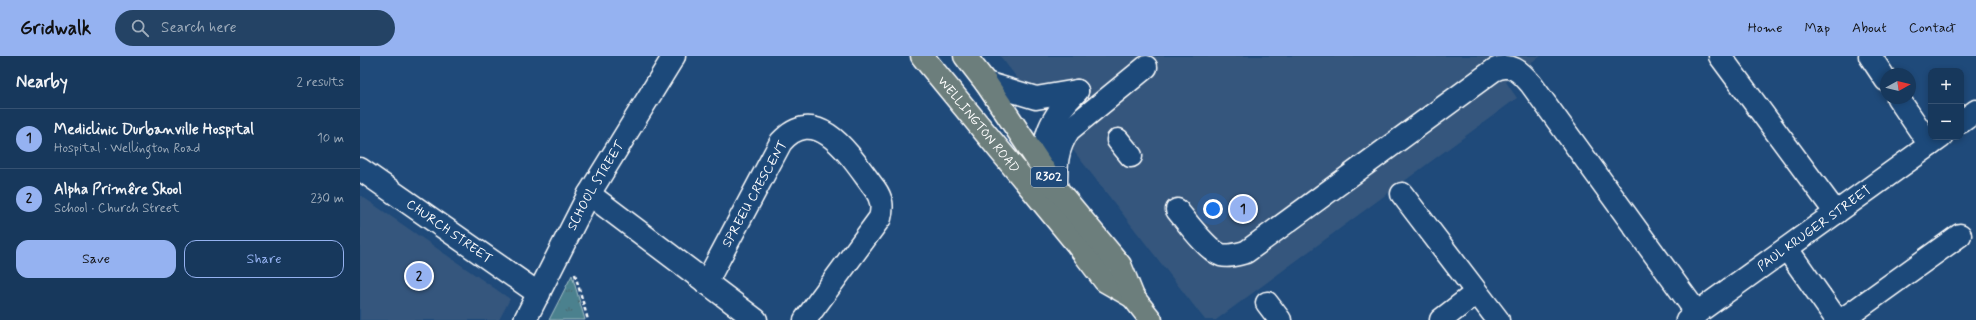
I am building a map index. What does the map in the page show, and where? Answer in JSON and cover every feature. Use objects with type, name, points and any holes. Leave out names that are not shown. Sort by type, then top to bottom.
[{"type":"main road","name":"WELLINGTON ROAD","points":[[922,56],[1051,197],[1120,265],[1133,297],[1151,320]]},
{"type":"main road","name":"WELLINGTON ROAD","points":[[965,56],[986,83],[1044,170],[1051,197]]},
{"type":"street","name":"SCHOOL STREET","points":[[525,320],[567,240],[589,194],[674,56]]},
{"type":"street","points":[[1720,56],[1836,213]]},
{"type":"street","points":[[1870,56],[1880,71]]},
{"type":"street","points":[[1051,197],[1061,141],[1069,130],[1146,67]]},
{"type":"street","points":[[1177,210],[1210,247],[1221,255],[1246,252],[1494,70],[1501,67],[1509,67],[1516,69],[1531,84],[1692,317]]},
{"type":"street","points":[[986,83],[1025,97],[1036,98],[1077,91],[1064,104],[1052,122],[1044,144],[1044,170]]},
{"type":"street","points":[[1903,104],[1935,141]]},
{"type":"street","points":[[1964,120],[1976,112]]},
{"type":"street","name":"SPREEU CRESCENT","points":[[706,283],[781,142],[788,135],[800,129],[813,128],[822,130],[836,140],[875,189],[879,195],[882,211],[880,218],[805,320]]},
{"type":"street","name":"PAUL KRUGER STREET","points":[[1692,317],[1935,141]]},
{"type":"street","name":"CHURCH STREET","points":[[360,169],[539,294]]},
{"type":"street","points":[[589,194],[756,320]]},
{"type":"street","points":[[1402,194],[1498,320]]},
{"type":"street","points":[[1842,320],[1960,235]]},
{"type":"street","points":[[1787,249],[1837,320]]},
{"type":"street","points":[[1441,320],[1476,293]]},
{"type":"street","points":[[1267,303],[1280,320]]},
{"type":"path","points":[[567,240],[588,320]]},
{"type":"shaded area","points":[[1000,56],[1541,56],[1506,82],[1517,98],[1216,320],[1205,320]]},
{"type":"shaded area","points":[[360,195],[510,299],[499,320],[360,320]]},
{"type":"green space","points":[[572,275],[585,320],[549,320]]},
{"type":"place","name":"Mediclinic Durbanville Hospital","points":[[1243,209]]},
{"type":"place","name":"Alpha Primêre Skool","points":[[419,276]]}]
